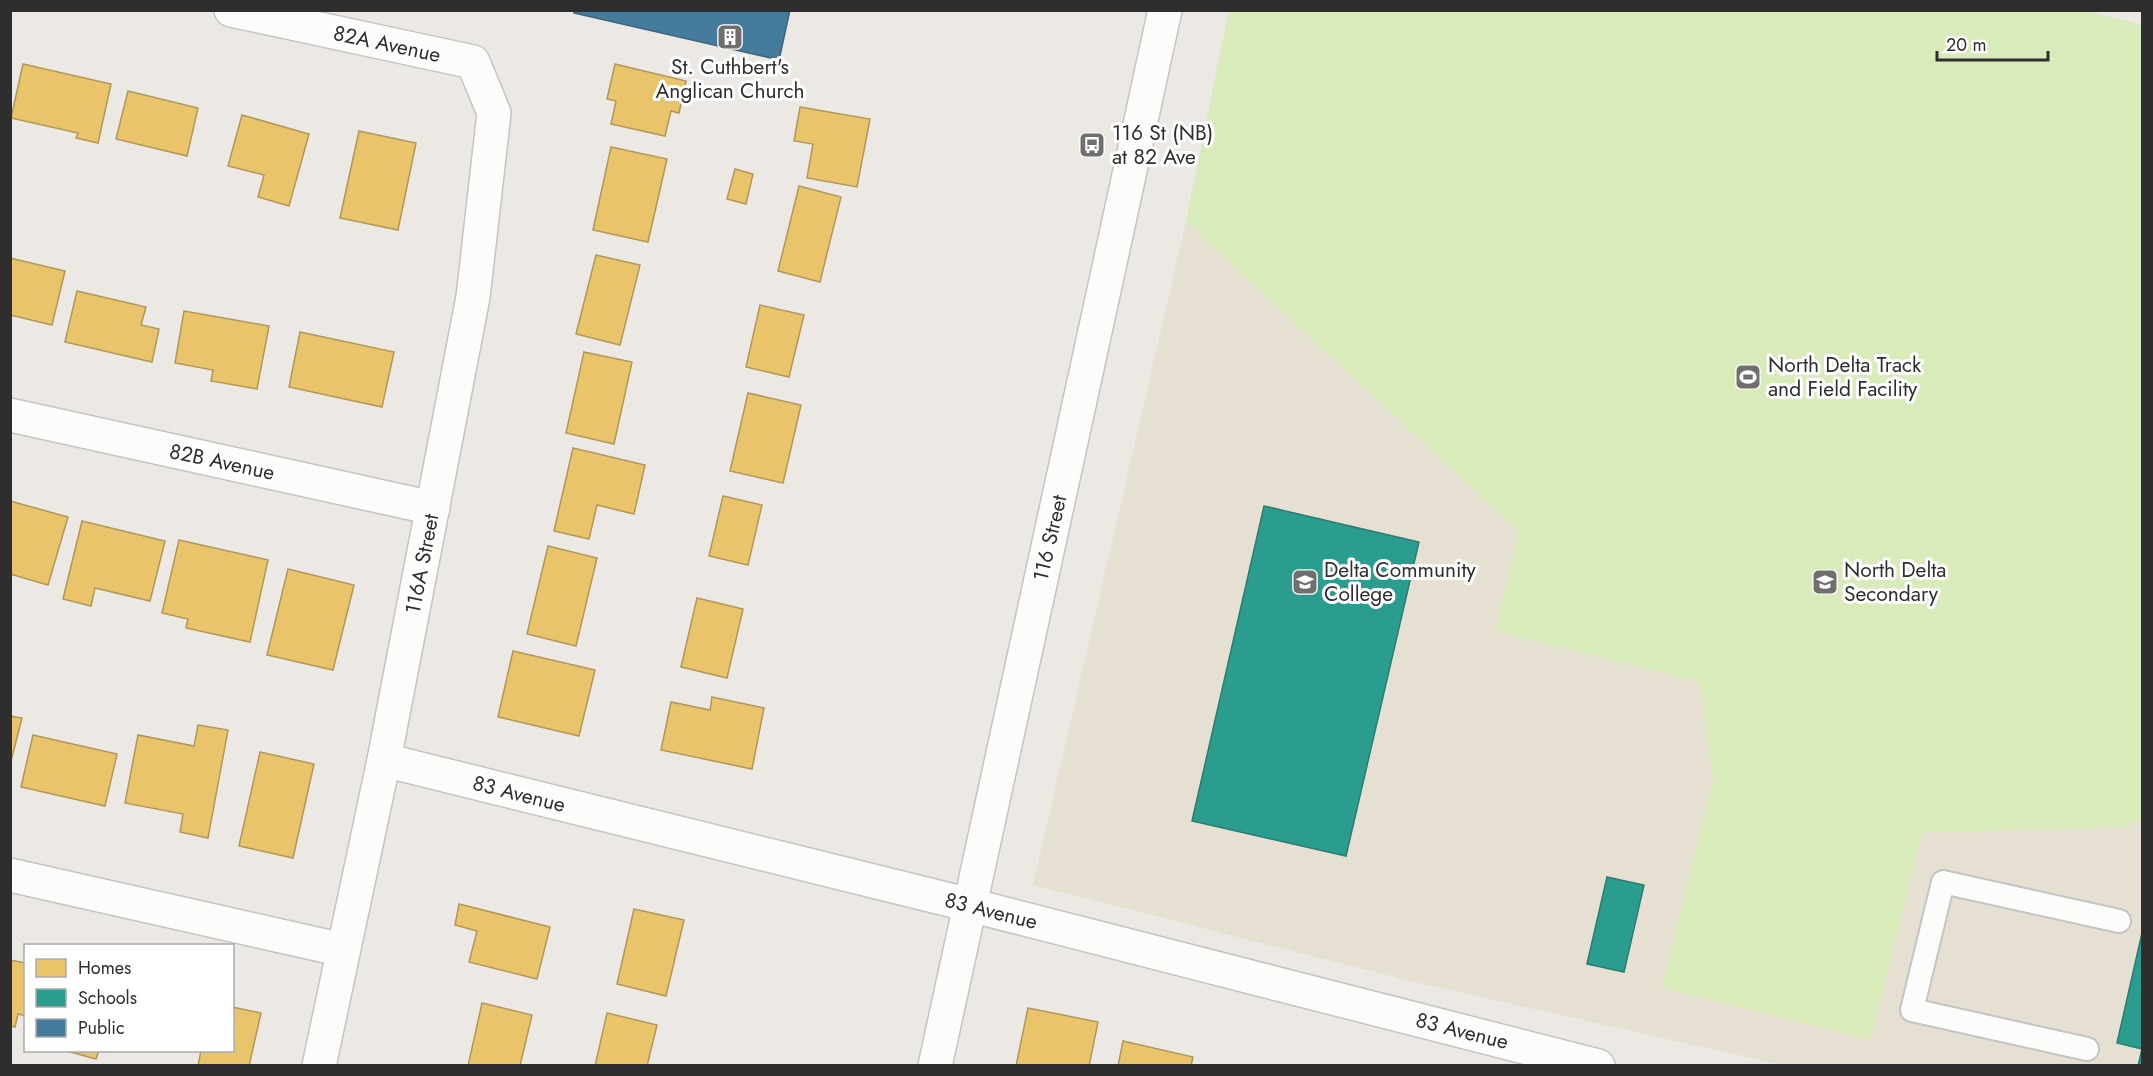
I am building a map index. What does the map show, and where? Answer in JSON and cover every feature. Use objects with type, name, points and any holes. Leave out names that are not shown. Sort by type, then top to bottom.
[{"type":"street","name":"82A Avenue","points":[[231,10],[473,62]]},
{"type":"street","name":"116 Street","points":[[935,1065],[1165,10]]},
{"type":"street","name":"116A Street","points":[[319,1065],[384,760],[473,297],[494,113],[473,62]]},
{"type":"street","name":"82B Avenue","points":[[10,416],[432,508]]},
{"type":"street","name":"83 Avenue","points":[[384,760],[970,905],[1598,1065]]},
{"type":"street","points":[[10,875],[343,950]]},
{"type":"lane","points":[[2087,1049],[1912,1010],[1940,894],[1943,882],[2119,921]]},
{"type":"shaded area","name":"North Delta Secondary","points":[[2081,10],[2142,25],[2142,1065],[1782,1065],[1406,980],[1033,885],[1186,222],[1229,11]]},
{"type":"green space","name":"North Delta Track and Field Facility","points":[[2081,10],[2142,25],[2142,819],[2121,828],[1922,832],[1871,1040],[1662,988],[1713,780],[1700,682],[1495,631],[1519,532],[1186,222],[1229,11]]},
{"type":"building: Homes","points":[[23,64],[111,84],[98,143],[76,138],[78,133],[11,118]]},
{"type":"building: Homes","points":[[615,64],[686,81],[679,113],[671,111],[665,136],[611,124],[616,101],[607,99]]},
{"type":"building: Homes","points":[[128,91],[198,108],[187,156],[116,139]]},
{"type":"building: Homes","points":[[800,107],[870,119],[857,187],[807,178],[813,144],[794,141]]},
{"type":"building: Homes","points":[[242,115],[309,134],[289,206],[258,197],[264,175],[228,166]]},
{"type":"building: Homes","points":[[359,131],[416,143],[398,230],[340,218]]},
{"type":"building: Homes","points":[[611,147],[667,159],[648,242],[593,230]]},
{"type":"building: Homes","points":[[735,169],[753,174],[746,204],[727,199]]},
{"type":"building: Homes","points":[[799,186],[841,197],[820,282],[778,271]]},
{"type":"building: Homes","points":[[596,255],[640,265],[620,345],[576,334]]},
{"type":"building: Homes","points":[[10,258],[65,271],[52,325],[10,315]]},
{"type":"building: Homes","points":[[77,291],[146,307],[141,325],[159,329],[152,362],[65,342]]},
{"type":"building: Homes","points":[[760,305],[804,315],[789,377],[746,367]]},
{"type":"building: Homes","points":[[184,311],[269,326],[257,389],[211,381],[213,370],[175,363]]},
{"type":"building: Homes","points":[[300,332],[394,352],[382,407],[289,387]]},
{"type":"building: Homes","points":[[584,352],[632,362],[614,444],[566,433]]},
{"type":"building: Homes","points":[[748,393],[801,405],[783,483],[730,471]]},
{"type":"building: Homes","points":[[573,448],[645,465],[634,514],[597,505],[589,539],[554,531]]},
{"type":"building: Homes","points":[[723,496],[762,505],[748,565],[709,556]]},
{"type":"building: Homes","points":[[10,501],[68,517],[48,585],[10,574]]},
{"type":"building: Homes","points":[[82,521],[165,541],[150,601],[95,588],[91,606],[63,599]]},
{"type":"building: Homes","points":[[179,540],[268,560],[250,642],[186,628],[188,619],[162,613]]},
{"type":"building: Homes","points":[[548,546],[597,558],[576,646],[527,634]]},
{"type":"building: Homes","points":[[288,569],[354,585],[333,670],[267,655]]},
{"type":"building: Homes","points":[[697,598],[743,609],[727,678],[681,667]]},
{"type":"building: Homes","points":[[513,651],[595,670],[579,736],[498,717]]},
{"type":"building: Homes","points":[[712,697],[764,708],[752,769],[661,750],[671,702],[710,710]]},
{"type":"building: Homes","points":[[10,716],[22,718],[10,765]]},
{"type":"building: Homes","points":[[198,725],[228,730],[208,838],[180,832],[183,814],[125,803],[138,735],[194,746]]},
{"type":"building: Homes","points":[[33,735],[117,754],[105,806],[21,787]]},
{"type":"building: Homes","points":[[260,752],[314,764],[293,858],[239,846]]},
{"type":"building: Homes","points":[[459,904],[550,927],[537,979],[469,962],[477,931],[455,925]]},
{"type":"building: Homes","points":[[634,909],[684,920],[666,996],[617,984]]},
{"type":"building: Homes","points":[[10,960],[24,963],[24,1016],[18,1014],[15,1027],[10,1026]]},
{"type":"building: Homes","points":[[482,1003],[532,1015],[520,1066],[468,1066]]},
{"type":"building: Homes","points":[[234,1007],[261,1013],[249,1066],[198,1066],[201,1052],[234,1052]]},
{"type":"building: Homes","points":[[1028,1008],[1098,1022],[1089,1066],[1016,1066]]},
{"type":"building: Homes","points":[[607,1013],[657,1025],[647,1066],[595,1066]]},
{"type":"building: Homes","points":[[1123,1041],[1193,1057],[1191,1066],[1118,1066]]},
{"type":"building: Homes","points":[[70,1052],[98,1052],[96,1059]]},
{"type":"building: Schools","points":[[1264,506],[1419,542],[1346,856],[1192,821]]},
{"type":"building: Schools","points":[[1607,877],[1644,885],[1624,972],[1587,964]]},
{"type":"building: Schools","points":[[2142,933],[2142,1049],[2117,1043]]},
{"type":"building: Schools","points":[[2142,1049],[2142,1066],[2138,1066]]},
{"type":"building: Public","name":"St. Cuthbert's Anglican Church","points":[[575,10],[790,10],[779,60],[574,13]]},
{"type":"place","name":"St. Cuthbert's Anglican Church","points":[[730,37]]},
{"type":"place","name":"116 St (NB) at 82 Ave","points":[[1092,145]]},
{"type":"place","name":"North Delta Track and Field Facility","points":[[1748,377]]},
{"type":"place","name":"Delta Community College","points":[[1305,582]]},
{"type":"place","name":"North Delta Secondary","points":[[1825,582]]}]
